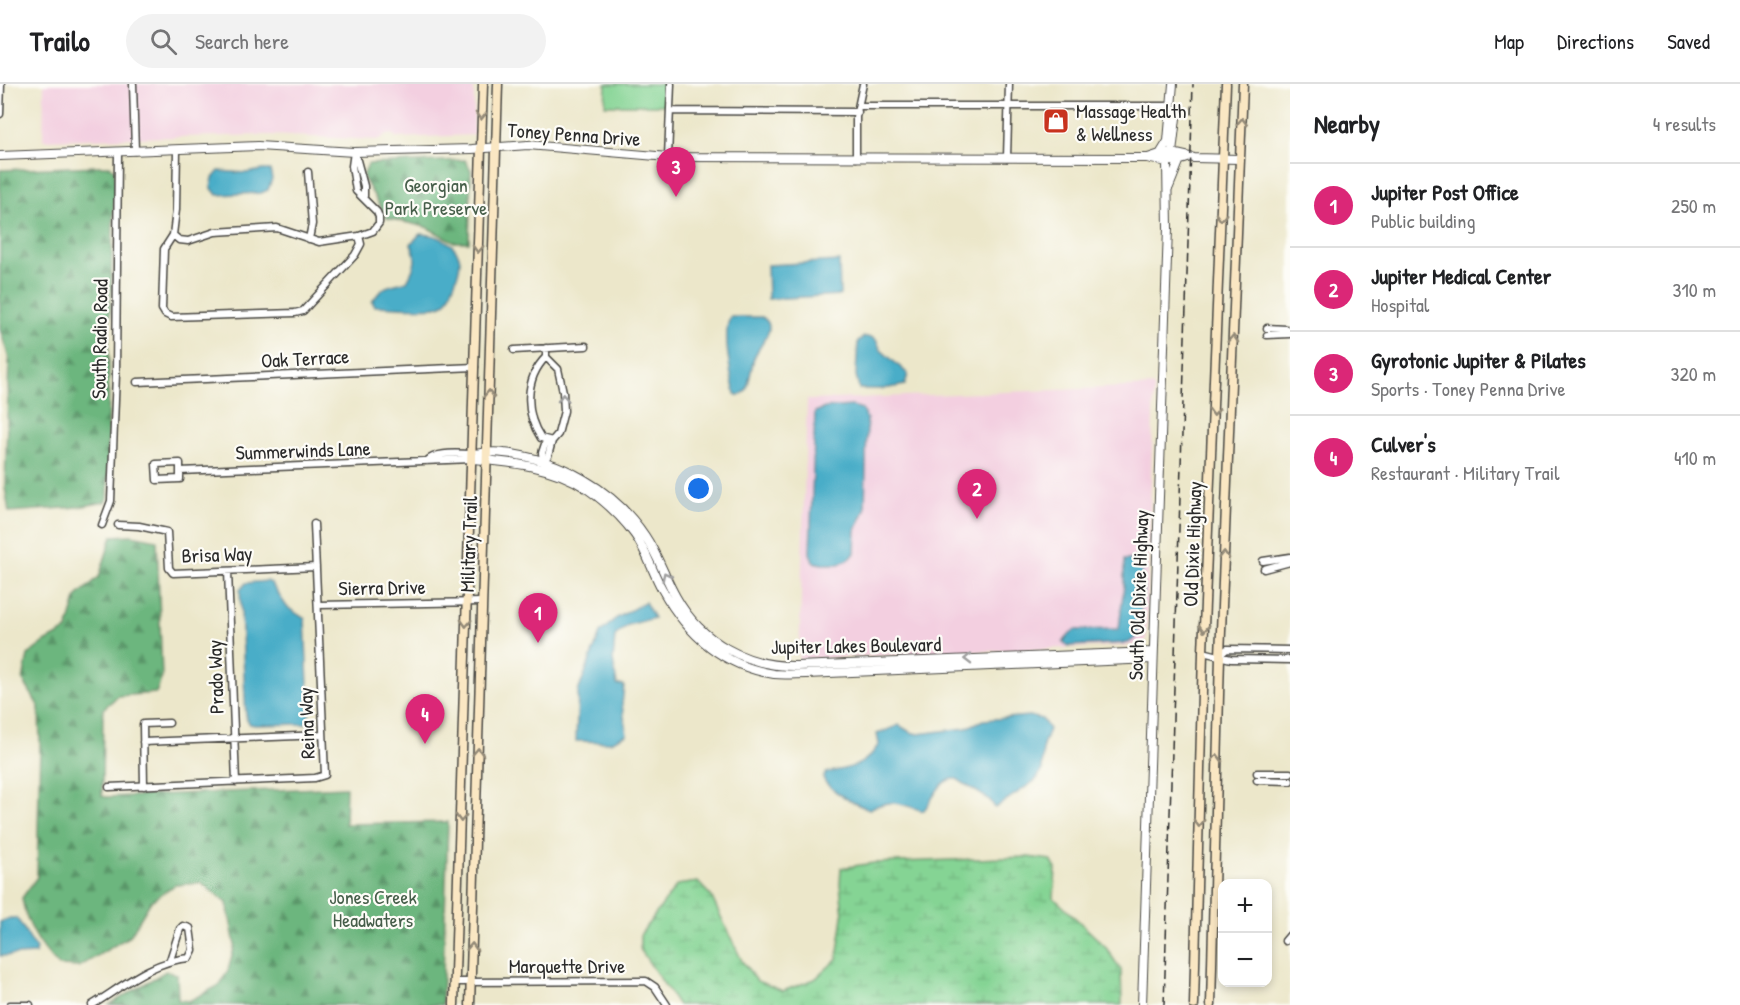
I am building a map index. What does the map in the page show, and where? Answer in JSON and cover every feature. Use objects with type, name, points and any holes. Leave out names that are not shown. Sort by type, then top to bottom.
[{"type":"main road","name":"Military Trail","points":[[454,1005],[483,84]]},
{"type":"main road","name":"Military Trail","points":[[470,1005],[498,84]]},
{"type":"main road","name":"Old Dixie Highway","points":[[1194,1005],[1203,652],[1226,84]]},
{"type":"main road","name":"Old Dixie Highway","points":[[1210,1005],[1220,656],[1243,84]]},
{"type":"street","points":[[0,114],[1,84]]},
{"type":"street","points":[[134,84],[135,151]]},
{"type":"street","points":[[668,158],[671,84]]},
{"type":"street","points":[[856,158],[856,117],[863,84]]},
{"type":"street","points":[[1008,158],[1009,84]]},
{"type":"street","points":[[1160,154],[1168,141],[1173,84]]},
{"type":"street","points":[[671,111],[1009,106],[1172,108]]},
{"type":"street","points":[[1172,108],[1176,118],[1172,153]]},
{"type":"street","name":"Toney Penna Drive","points":[[0,156],[287,147],[354,153],[480,149],[495,146],[544,146],[668,158],[1147,158],[1179,162],[1190,157]]},
{"type":"street","points":[[177,150],[173,236],[164,249],[162,309],[171,317],[303,311],[355,255],[361,244],[360,236]]},
{"type":"street","name":"South Radio Road","points":[[102,525],[111,501],[116,374],[118,152]]},
{"type":"street","points":[[173,236],[179,240],[188,241],[214,232],[277,228],[319,242],[360,236],[373,231],[379,223],[377,212],[363,196],[364,186],[354,153]]},
{"type":"street","name":"Toney Penna Drive","points":[[1147,158],[1172,153],[1190,157],[1240,159]]},
{"type":"street","name":"South Old Dixie Highway","points":[[1167,162],[1166,179],[1169,187]]},
{"type":"street","name":"South Old Dixie Highway","points":[[1142,1005],[1169,187],[1179,162]]},
{"type":"street","points":[[308,172],[312,224],[309,239]]},
{"type":"street","points":[[1267,331],[1286,329],[1290,333]]},
{"type":"street","points":[[514,350],[585,346]]},
{"type":"street","points":[[546,348],[546,357],[537,366],[529,399],[530,416],[535,429],[541,438],[549,441]]},
{"type":"street","points":[[543,461],[548,456],[549,441],[558,434],[564,411],[558,369],[546,357]]},
{"type":"street","name":"Oak Terrace","points":[[137,382],[474,367]]},
{"type":"street","name":"Jupiter Lakes Boulevard","points":[[486,457],[503,452],[543,461],[590,482],[619,506],[646,537],[684,610],[721,647],[746,659],[776,666],[789,666],[1152,655]]},
{"type":"street","name":"Jupiter Lakes Boulevard","points":[[472,457],[515,462],[558,475],[585,487],[620,518],[636,536],[662,588],[685,626],[722,656],[743,666],[775,674],[806,674],[1152,655]]},
{"type":"street","name":"Summerwinds Lane","points":[[180,471],[427,461],[472,457]]},
{"type":"street","points":[[180,463],[180,471],[180,478],[157,480],[156,464],[180,463]]},
{"type":"street","name":"Reina Way","points":[[109,788],[325,775],[314,524]]},
{"type":"street","name":"Brisa Way","points":[[118,525],[139,526],[167,532],[169,568],[173,573],[316,567]]},
{"type":"street","points":[[1263,561],[1290,559]]},
{"type":"street","points":[[1264,569],[1290,559]]},
{"type":"street","name":"Prado Way","points":[[228,571],[236,782]]},
{"type":"street","name":"Sierra Drive","points":[[318,605],[482,602]]},
{"type":"street","points":[[1220,656],[1227,649],[1290,650]]},
{"type":"street","points":[[1203,652],[1231,659],[1290,660]]},
{"type":"street","points":[[144,786],[143,724],[169,723]]},
{"type":"street","points":[[143,742],[323,735]]},
{"type":"street","points":[[1290,773],[1257,776],[1290,781]]},
{"type":"street","points":[[92,1005],[149,969],[170,960],[189,958],[192,955],[190,928],[183,926],[180,929],[170,960]]},
{"type":"street","name":"Marquette Drive","points":[[455,982],[646,981],[652,983],[667,1005]]},
{"type":"street","points":[[10,1005],[30,1005]]},
{"type":"shaded area","points":[[44,84],[474,84],[474,135],[397,138],[392,134],[379,140],[269,135],[43,140]]},
{"type":"shaded area","points":[[1154,386],[1146,640],[1141,645],[799,659],[807,400]]},
{"type":"green space","points":[[606,84],[666,84],[666,105],[605,105]]},
{"type":"green space","name":"Georgian Park Preserve","points":[[465,160],[471,170],[469,242],[454,242],[426,227],[387,218],[363,177],[368,164]]},
{"type":"green space","points":[[110,166],[115,170],[109,336],[108,497],[105,502],[78,507],[9,512],[5,487],[9,359],[0,329],[0,170]]},
{"type":"green space","name":"Jones Creek Headwaters","points":[[132,535],[157,540],[162,677],[156,693],[118,696],[103,709],[102,796],[346,787],[345,824],[448,822],[442,1005],[109,1005],[166,971],[177,974],[178,1000],[189,1001],[220,985],[228,970],[235,945],[227,903],[201,883],[175,885],[151,901],[130,936],[79,967],[59,966],[40,943],[27,917],[22,898],[37,877],[39,707],[23,680],[28,655],[67,630],[77,596],[99,577],[112,536]]},
{"type":"green space","points":[[1028,857],[1051,860],[1056,869],[1054,898],[1105,946],[1121,970],[1122,1005],[678,1005],[640,949],[640,935],[677,885],[698,882],[711,896],[742,961],[757,981],[783,991],[815,979],[837,959],[843,916],[841,868],[874,863]]},
{"type":"water","points":[[270,170],[272,179],[268,190],[261,193],[217,195],[211,187],[213,178],[219,171],[246,173]]},
{"type":"water","points":[[420,234],[445,240],[455,248],[458,254],[459,270],[447,301],[443,305],[434,307],[375,306],[372,302],[384,289],[407,281],[415,263],[411,244]]},
{"type":"water","points":[[839,261],[840,295],[768,299],[767,265]]},
{"type":"water","points":[[731,317],[762,317],[769,326],[766,337],[754,358],[746,391],[739,396],[735,394],[728,354],[727,332]]},
{"type":"water","points":[[864,337],[876,340],[881,350],[908,374],[905,385],[883,389],[859,389],[856,375],[858,341]]},
{"type":"water","points":[[852,406],[862,409],[867,419],[865,510],[856,530],[855,553],[851,558],[839,564],[822,564],[813,562],[810,553],[815,412],[825,408]]},
{"type":"water","points":[[1124,560],[1131,560],[1141,566],[1143,590],[1137,637],[1128,643],[1069,646],[1063,642],[1074,630],[1119,629],[1124,585]]},
{"type":"water","points":[[267,581],[271,583],[287,607],[305,619],[309,718],[305,724],[255,725],[250,724],[246,719],[240,590],[246,583]]},
{"type":"water","points":[[645,602],[654,618],[628,625],[615,636],[613,660],[617,685],[624,685],[622,705],[627,734],[610,742],[576,741],[578,692],[600,633],[615,619]]},
{"type":"water","points":[[1029,716],[1042,719],[1049,729],[1043,745],[1042,770],[1036,780],[995,808],[990,800],[957,779],[951,779],[941,785],[923,811],[896,803],[869,809],[836,792],[823,778],[826,773],[863,762],[879,744],[877,734],[899,725],[918,734],[966,728],[983,720]]},
{"type":"water","points":[[16,918],[21,925],[36,948],[35,954],[0,956],[0,922]]},
{"type":"railway","points":[[1164,1005],[1193,84]]},
{"type":"place","name":"Massage Health & Wellness","points":[[1056,121]]},
{"type":"place","name":"Gyrotonic Jupiter & Pilates","points":[[676,197]]},
{"type":"place","name":"Jupiter Medical Center","points":[[977,519]]},
{"type":"place","name":"Jupiter Post Office","points":[[538,643]]},
{"type":"place","name":"Culver's","points":[[425,744]]}]
